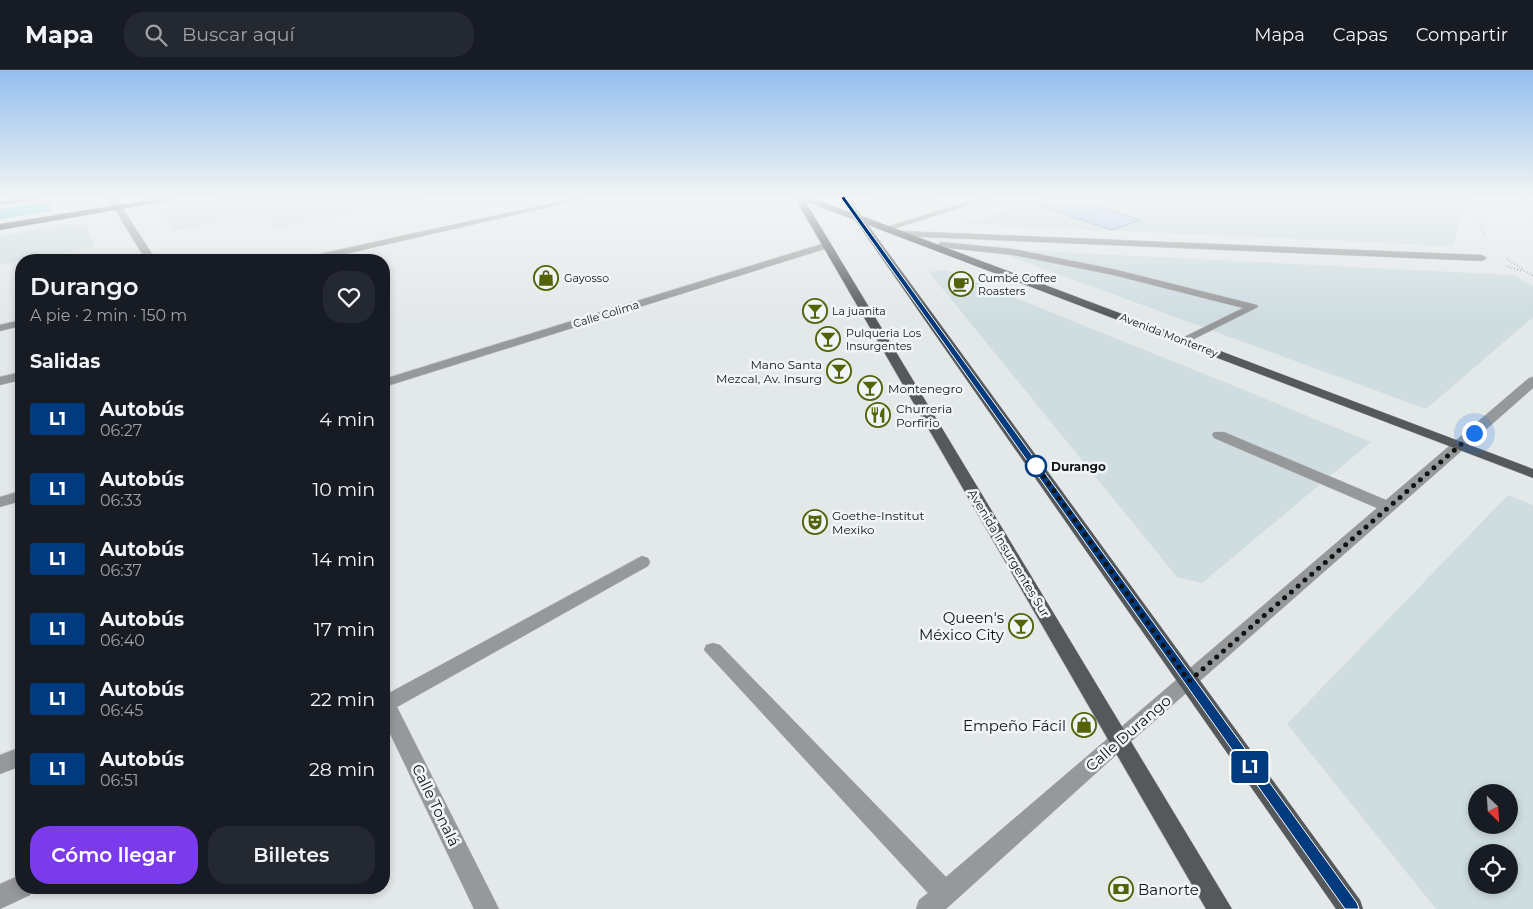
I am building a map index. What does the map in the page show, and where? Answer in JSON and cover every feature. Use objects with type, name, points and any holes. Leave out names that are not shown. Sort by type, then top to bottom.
[{"type":"main road","name":"Avenida Insurgentes Sur","points":[[823,237],[1220,909]]},
{"type":"main road","points":[[872,237],[1351,909]]},
{"type":"main road","name":"Avenida Monterrey","points":[[911,237],[1533,474]]},
{"type":"street","points":[[136,237],[147,254]]},
{"type":"street","points":[[333,254],[408,237]]},
{"type":"street","points":[[978,237],[1482,258]]},
{"type":"street","points":[[927,243],[1013,252],[1113,272],[1253,307],[1184,341]]},
{"type":"street","name":"Calle Colima","points":[[390,381],[828,245]]},
{"type":"street","points":[[0,328],[15,325]]},
{"type":"street","points":[[0,381],[15,377]]},
{"type":"street","name":"Calle Durango","points":[[928,909],[1119,740],[1533,381]]},
{"type":"street","points":[[1220,435],[1388,507]]},
{"type":"street","points":[[0,502],[15,498]]},
{"type":"street","points":[[390,700],[642,562]]},
{"type":"street","points":[[713,650],[945,894]]},
{"type":"street","name":"Calle Tonalá","points":[[390,715],[487,909]]},
{"type":"street","points":[[0,765],[15,759]]},
{"type":"street","points":[[0,898],[15,890]]},
{"type":"path","points":[[1506,258],[1533,276]]},
{"type":"shaded area","points":[[0,237],[91,237],[94,247],[57,254],[15,254],[15,262],[0,265]]},
{"type":"shaded area","points":[[1256,237],[1455,237],[1453,246]]},
{"type":"shaded area","points":[[1019,250],[1513,275],[1533,286],[1533,317],[1426,409],[1009,256]]},
{"type":"shaded area","points":[[946,270],[1371,442],[1202,583],[1177,577],[929,272]]},
{"type":"shaded area","points":[[1508,495],[1533,505],[1533,909],[1436,909],[1287,724]]},
{"type":"bus line","name":"L1","points":[[872,237],[1351,909]]},
{"type":"place","name":"Gayosso","points":[[546,278]]},
{"type":"place","name":"Cumbé Coffee Roasters","points":[[961,284]]},
{"type":"place","name":"La juanita","points":[[815,311]]},
{"type":"place","name":"Pulqueria Los Insurgentes","points":[[828,339]]},
{"type":"place","name":"Mano Santa Mezcal, Av. Insurg","points":[[839,371]]},
{"type":"place","name":"Montenegro","points":[[870,388]]},
{"type":"place","name":"Churreria Porfirio","points":[[878,415]]},
{"type":"place","name":"Durango","points":[[1036,466]]},
{"type":"place","name":"Goethe-Institut Mexiko","points":[[815,522]]},
{"type":"place","name":"Queen's México City","points":[[1021,626]]},
{"type":"place","name":"Empeño Fácil","points":[[1084,725]]},
{"type":"place","name":"Banorte","points":[[1121,889]]},
{"type":"route","points":[[1036,466],[1032,460],[1189,681],[1474,433]]}]
